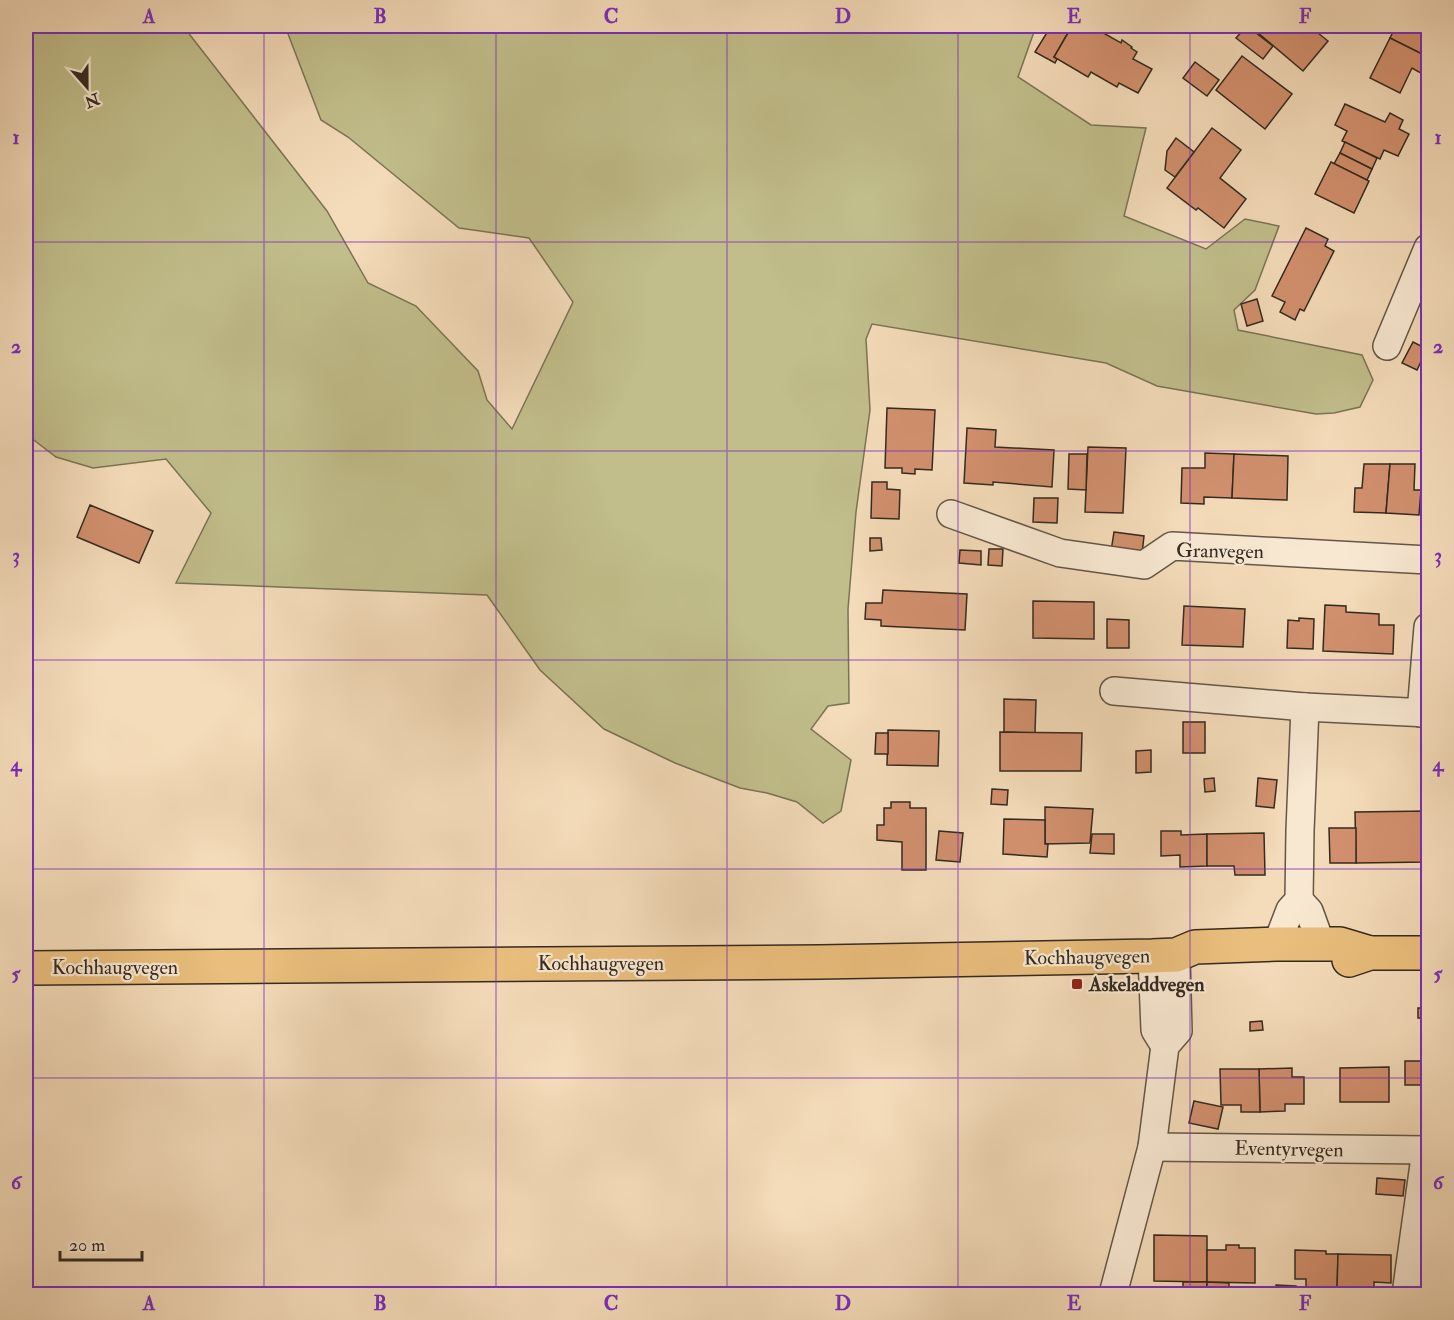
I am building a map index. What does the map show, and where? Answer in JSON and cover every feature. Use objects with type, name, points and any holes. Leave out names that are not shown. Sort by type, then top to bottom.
[{"type":"main road","name":"Kochhaugvegen","points":[[26,968],[820,962],[1164,956],[1195,947],[1277,944],[1340,944],[1370,953],[1428,953]]},
{"type":"main road","name":"Kochhaugvegen","points":[[1164,956],[1195,965],[1233,965],[1340,963],[1370,953]]},
{"type":"street","points":[[1387,346],[1428,248]]},
{"type":"street","name":"Granvegen","points":[[951,514],[1060,553],[1144,565],[1172,546],[1428,560]]},
{"type":"street","points":[[1114,690],[1305,707],[1425,713],[1428,627]]},
{"type":"street","points":[[1277,944],[1290,910],[1299,900],[1305,707]]},
{"type":"street","points":[[1299,900],[1309,911],[1321,944]]},
{"type":"street","points":[[1113,1294],[1152,1147],[1165,1046],[1178,1031],[1164,956]]},
{"type":"street","name":"Eventyrvegen","points":[[1152,1147],[1427,1150],[1406,1294]]},
{"type":"shaded area","points":[[26,26],[183,26],[327,211],[368,283],[416,306],[478,371],[487,400],[512,429],[573,302],[529,238],[459,228],[348,137],[321,120],[285,26],[1030,26],[1035,29],[1018,77],[1091,125],[1146,128],[1124,216],[1206,249],[1245,219],[1279,226],[1255,290],[1234,310],[1238,330],[1362,355],[1373,380],[1360,407],[1334,413],[1316,414],[1157,386],[1106,363],[872,324],[866,339],[870,410],[856,512],[848,609],[849,703],[828,706],[811,729],[851,760],[841,811],[823,823],[797,802],[740,788],[675,763],[604,729],[540,670],[487,595],[176,583],[211,513],[166,459],[93,468],[56,457],[26,434]]},
{"type":"building","points":[[1051,26],[1072,26],[1054,57],[1057,59],[1055,63],[1035,52]]},
{"type":"building","points":[[1072,26],[1091,26],[1121,43],[1122,40],[1137,52],[1133,59],[1152,69],[1138,93],[1119,83],[1117,87],[1091,72],[1088,77],[1054,57]]},
{"type":"building","points":[[1247,26],[1273,46],[1263,59],[1236,38]]},
{"type":"building","points":[[1252,26],[1309,26],[1328,41],[1303,71]]},
{"type":"building","points":[[1396,26],[1428,26],[1428,57],[1390,38]]},
{"type":"building","points":[[1390,38],[1428,57],[1428,77],[1412,68],[1400,93],[1370,78]]},
{"type":"building","points":[[1242,56],[1292,94],[1265,129],[1216,90]]},
{"type":"building","points":[[1195,62],[1219,80],[1207,96],[1183,78]]},
{"type":"building","points":[[1345,104],[1385,122],[1390,113],[1403,120],[1399,129],[1409,134],[1398,156],[1384,150],[1380,159],[1342,141],[1347,131],[1335,125]]},
{"type":"building","points":[[1212,128],[1241,150],[1220,178],[1246,199],[1224,228],[1167,188]]},
{"type":"building","points":[[1176,138],[1194,152],[1175,177],[1165,170],[1167,151]]},
{"type":"building","points":[[1345,142],[1377,158],[1372,169],[1340,153]]},
{"type":"building","points":[[1340,153],[1372,169],[1367,180],[1334,164]]},
{"type":"building","points":[[1331,162],[1369,181],[1354,213],[1315,194]]},
{"type":"building","points":[[1306,228],[1328,239],[1325,246],[1334,251],[1304,311],[1300,309],[1295,320],[1280,312],[1285,302],[1272,296]]},
{"type":"building","points":[[1257,299],[1263,321],[1247,326],[1241,304]]},
{"type":"building","points":[[1413,342],[1427,349],[1417,370],[1402,363]]},
{"type":"building","points":[[887,408],[935,410],[932,470],[915,469],[915,474],[902,473],[902,468],[885,468]]},
{"type":"building","points":[[967,428],[996,430],[995,447],[1054,450],[1052,487],[993,482],[993,485],[964,483]]},
{"type":"building","points":[[1088,447],[1126,448],[1123,513],[1085,512]]},
{"type":"building","points":[[1205,453],[1234,454],[1232,498],[1204,497],[1204,504],[1181,503],[1182,468],[1205,468]]},
{"type":"building","points":[[1069,454],[1087,454],[1086,490],[1068,489]]},
{"type":"building","points":[[1234,454],[1288,456],[1287,500],[1232,498]]},
{"type":"building","points":[[1364,464],[1390,464],[1386,513],[1354,512],[1355,488],[1362,488]]},
{"type":"building","points":[[1390,464],[1415,464],[1414,490],[1421,490],[1419,515],[1386,513]]},
{"type":"building","points":[[872,482],[887,482],[887,489],[900,490],[899,519],[871,518]]},
{"type":"building","points":[[1034,498],[1058,498],[1057,523],[1033,522]]},
{"type":"building","points":[[90,505],[153,531],[139,563],[77,537]]},
{"type":"building","points":[[1114,532],[1144,536],[1142,554],[1111,551]]},
{"type":"building","points":[[870,538],[881,538],[882,550],[870,551]]},
{"type":"building","points":[[989,549],[1003,549],[1002,566],[988,565]]},
{"type":"building","points":[[960,550],[981,551],[981,565],[959,563]]},
{"type":"building","points":[[883,590],[967,594],[965,630],[881,626],[881,620],[865,619],[866,603],[882,603]]},
{"type":"building","points":[[1033,601],[1094,602],[1094,639],[1033,638]]},
{"type":"building","points":[[1325,605],[1346,606],[1346,612],[1379,614],[1379,625],[1394,625],[1393,654],[1323,651]]},
{"type":"building","points":[[1184,606],[1245,609],[1243,647],[1182,645]]},
{"type":"building","points":[[1299,618],[1314,619],[1313,649],[1287,648],[1288,620],[1299,621]]},
{"type":"building","points":[[1107,619],[1129,620],[1129,648],[1107,648]]},
{"type":"building","points":[[1004,699],[1036,700],[1035,733],[1004,732]]},
{"type":"building","points":[[1183,722],[1205,722],[1205,753],[1183,753]]},
{"type":"building","points":[[888,730],[939,731],[938,766],[887,765]]},
{"type":"building","points":[[1000,732],[1082,733],[1081,771],[1000,771]]},
{"type":"building","points":[[876,733],[888,733],[888,754],[875,754]]},
{"type":"building","points":[[1151,750],[1151,772],[1136,773],[1136,751]]},
{"type":"building","points":[[1214,778],[1215,791],[1205,792],[1204,779]]},
{"type":"building","points":[[1258,778],[1277,780],[1274,808],[1256,806]]},
{"type":"building","points":[[992,789],[1008,790],[1007,805],[991,804]]},
{"type":"building","points":[[891,802],[910,802],[910,808],[926,808],[926,870],[902,870],[902,842],[877,840],[877,825],[884,825],[884,808],[891,808]]},
{"type":"building","points":[[1045,807],[1093,809],[1090,843],[1045,844]]},
{"type":"building","points":[[1428,811],[1428,862],[1356,863],[1355,812]]},
{"type":"building","points":[[1004,819],[1045,820],[1047,857],[1003,854]]},
{"type":"building","points":[[1329,828],[1356,828],[1356,863],[1330,863]]},
{"type":"building","points":[[939,831],[963,833],[960,862],[936,860]]},
{"type":"building","points":[[1161,831],[1181,831],[1181,835],[1207,834],[1207,866],[1180,867],[1180,855],[1161,856]]},
{"type":"building","points":[[1264,833],[1265,875],[1235,875],[1234,866],[1207,866],[1207,834]]},
{"type":"building","points":[[1092,834],[1114,834],[1114,854],[1090,853]]},
{"type":"building","points":[[1418,1008],[1428,1008],[1428,1018],[1418,1018]]},
{"type":"building","points":[[1262,1021],[1263,1030],[1250,1031],[1250,1022]]},
{"type":"building","points":[[1405,1061],[1428,1061],[1428,1085],[1405,1085]]},
{"type":"building","points":[[1389,1067],[1389,1102],[1340,1102],[1340,1068]]},
{"type":"building","points":[[1292,1068],[1292,1077],[1304,1077],[1304,1104],[1285,1104],[1285,1111],[1260,1112],[1259,1069]]},
{"type":"building","points":[[1220,1069],[1259,1069],[1260,1112],[1241,1112],[1241,1105],[1221,1105]]},
{"type":"building","points":[[1194,1101],[1223,1107],[1218,1129],[1189,1123]]},
{"type":"building","points":[[1377,1178],[1405,1180],[1403,1196],[1376,1194]]},
{"type":"building","points":[[1154,1235],[1207,1236],[1207,1282],[1154,1281]]},
{"type":"building","points":[[1226,1245],[1255,1248],[1255,1283],[1207,1282],[1207,1250],[1226,1250]]},
{"type":"building","points":[[1295,1250],[1326,1251],[1326,1254],[1338,1254],[1337,1290],[1306,1289],[1306,1279],[1295,1279]]},
{"type":"building","points":[[1338,1254],[1391,1255],[1391,1283],[1374,1282],[1374,1291],[1337,1290]]},
{"type":"building","points":[[1183,1282],[1207,1282],[1207,1294],[1183,1294]]},
{"type":"building","points":[[1207,1282],[1229,1283],[1229,1294],[1207,1294]]},
{"type":"building","points":[[1276,1285],[1296,1286],[1296,1294],[1275,1294]]},
{"type":"place","name":"Askeladdvegen","points":[[1077,984]]}]
